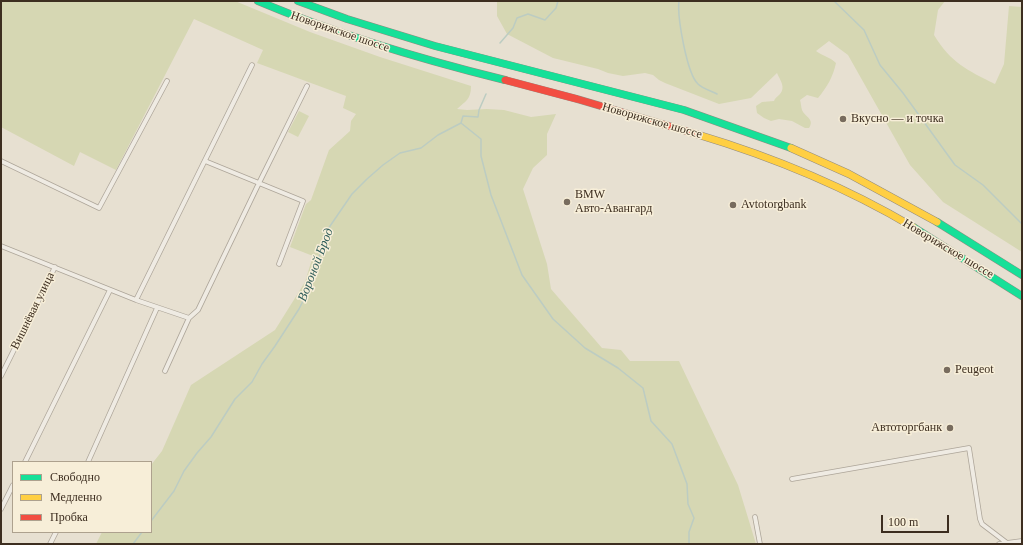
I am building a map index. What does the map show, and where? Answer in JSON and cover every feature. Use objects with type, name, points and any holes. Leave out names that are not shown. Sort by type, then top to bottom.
[{"type":"highway","name":"Новорижское шоссе","points":[[258,1],[304,20],[390,50],[638,117],[714,139],[775,159],[839,187],[881,209],[932,239],[1022,296]]},
{"type":"highway","name":"Новорижское шоссе","points":[[298,1],[347,19],[435,46],[684,110],[782,144],[849,174],[886,193],[943,225],[1022,275]]},
{"type":"street","points":[[136,300],[252,65]]},
{"type":"street","points":[[1,161],[98,208],[167,81]]},
{"type":"street","points":[[165,370],[189,318],[198,310],[307,86]]},
{"type":"street","points":[[205,161],[303,201],[279,264]]},
{"type":"street","points":[[1,246],[136,300],[189,318]]},
{"type":"street","name":"Вишнёвая улица","points":[[1,376],[55,267]]},
{"type":"street","points":[[25,461],[110,290]]},
{"type":"street","points":[[88,461],[158,308]]},
{"type":"street","points":[[792,479],[969,448],[982,524],[1007,543]]},
{"type":"street","points":[[1,509],[12,487]]},
{"type":"street","points":[[755,517],[760,544]]},
{"type":"street","points":[[50,544],[56,533]]},
{"type":"street","points":[[999,544],[1022,541]]},
{"type":"green space","points":[[1,1],[235,1],[310,32],[380,57],[471,86],[469,97],[457,109],[504,110],[531,117],[556,114],[547,134],[547,155],[533,168],[523,189],[547,264],[551,289],[602,348],[621,350],[630,361],[679,361],[738,485],[756,544],[96,544],[102,533],[152,533],[152,464],[162,451],[191,385],[275,330],[305,282],[313,256],[290,247],[306,204],[311,200],[329,150],[350,131],[351,121],[356,114],[343,108],[346,96],[257,63],[263,50],[194,19],[116,170],[80,152],[74,166],[1,127]]},
{"type":"green space","points":[[497,1],[945,1],[938,10],[934,35],[940,45],[960,65],[995,84],[1004,64],[1009,6],[1022,7],[1022,252],[943,202],[910,165],[848,55],[829,41],[816,51],[836,63],[835,68],[829,82],[818,98],[807,95],[800,100],[803,112],[811,122],[809,128],[805,128],[792,121],[779,119],[771,121],[757,113],[756,106],[762,102],[774,101],[782,91],[782,84],[777,73],[751,98],[719,104],[665,83],[653,75],[645,73],[623,76],[553,58],[507,34],[497,16]]},
{"type":"green space","points":[[299,111],[309,116],[298,137],[288,132]]},
{"type":"waterway","name":"Вороной Брод","points":[[500,43],[513,28],[517,18],[528,14],[545,20],[556,8],[558,1]]},
{"type":"waterway","points":[[679,1],[681,32],[690,69],[698,84],[717,94]]},
{"type":"waterway","points":[[834,1],[864,30],[880,65],[903,93],[955,165],[983,185],[1022,224]]},
{"type":"waterway","name":"Вороной Брод","points":[[152,520],[174,491],[184,471],[211,437],[235,399],[252,382],[262,364],[299,309],[309,289],[328,229],[352,194],[383,165],[400,153],[421,148],[438,135],[461,123],[463,116],[478,117],[479,110],[486,94]]},
{"type":"waterway","points":[[461,123],[481,139],[481,156],[491,195],[522,275],[553,319],[585,348],[618,368],[643,388],[651,421],[672,444],[687,484],[688,504],[694,518],[689,532],[689,544]]},
{"type":"waterway","name":"Вороной Брод","points":[[133,544],[141,533]]},
{"type":"traffic: fast","points":[[258,1],[318,25],[380,45],[442,64],[505,80]]},
{"type":"traffic: fast","points":[[298,1],[347,19],[435,46],[684,110],[791,148]]},
{"type":"traffic: fast","points":[[937,222],[1022,275]]},
{"type":"traffic: fast","points":[[913,227],[1022,296]]},
{"type":"traffic: slow","points":[[696,134],[753,152],[808,174],[861,198],[913,227]]},
{"type":"traffic: slow","points":[[791,148],[849,174],[937,222]]},
{"type":"traffic: jam","points":[[505,80],[577,99],[696,134]]},
{"type":"place","name":"Вкусно — и точка","points":[[843,119]]},
{"type":"place","name":"BMW Авто-Авангард","points":[[567,202]]},
{"type":"place","name":"Avtotorgbank","points":[[733,205]]},
{"type":"place","name":"Peugeot","points":[[947,370]]},
{"type":"place","name":"Автоторгбанк","points":[[950,428]]}]
